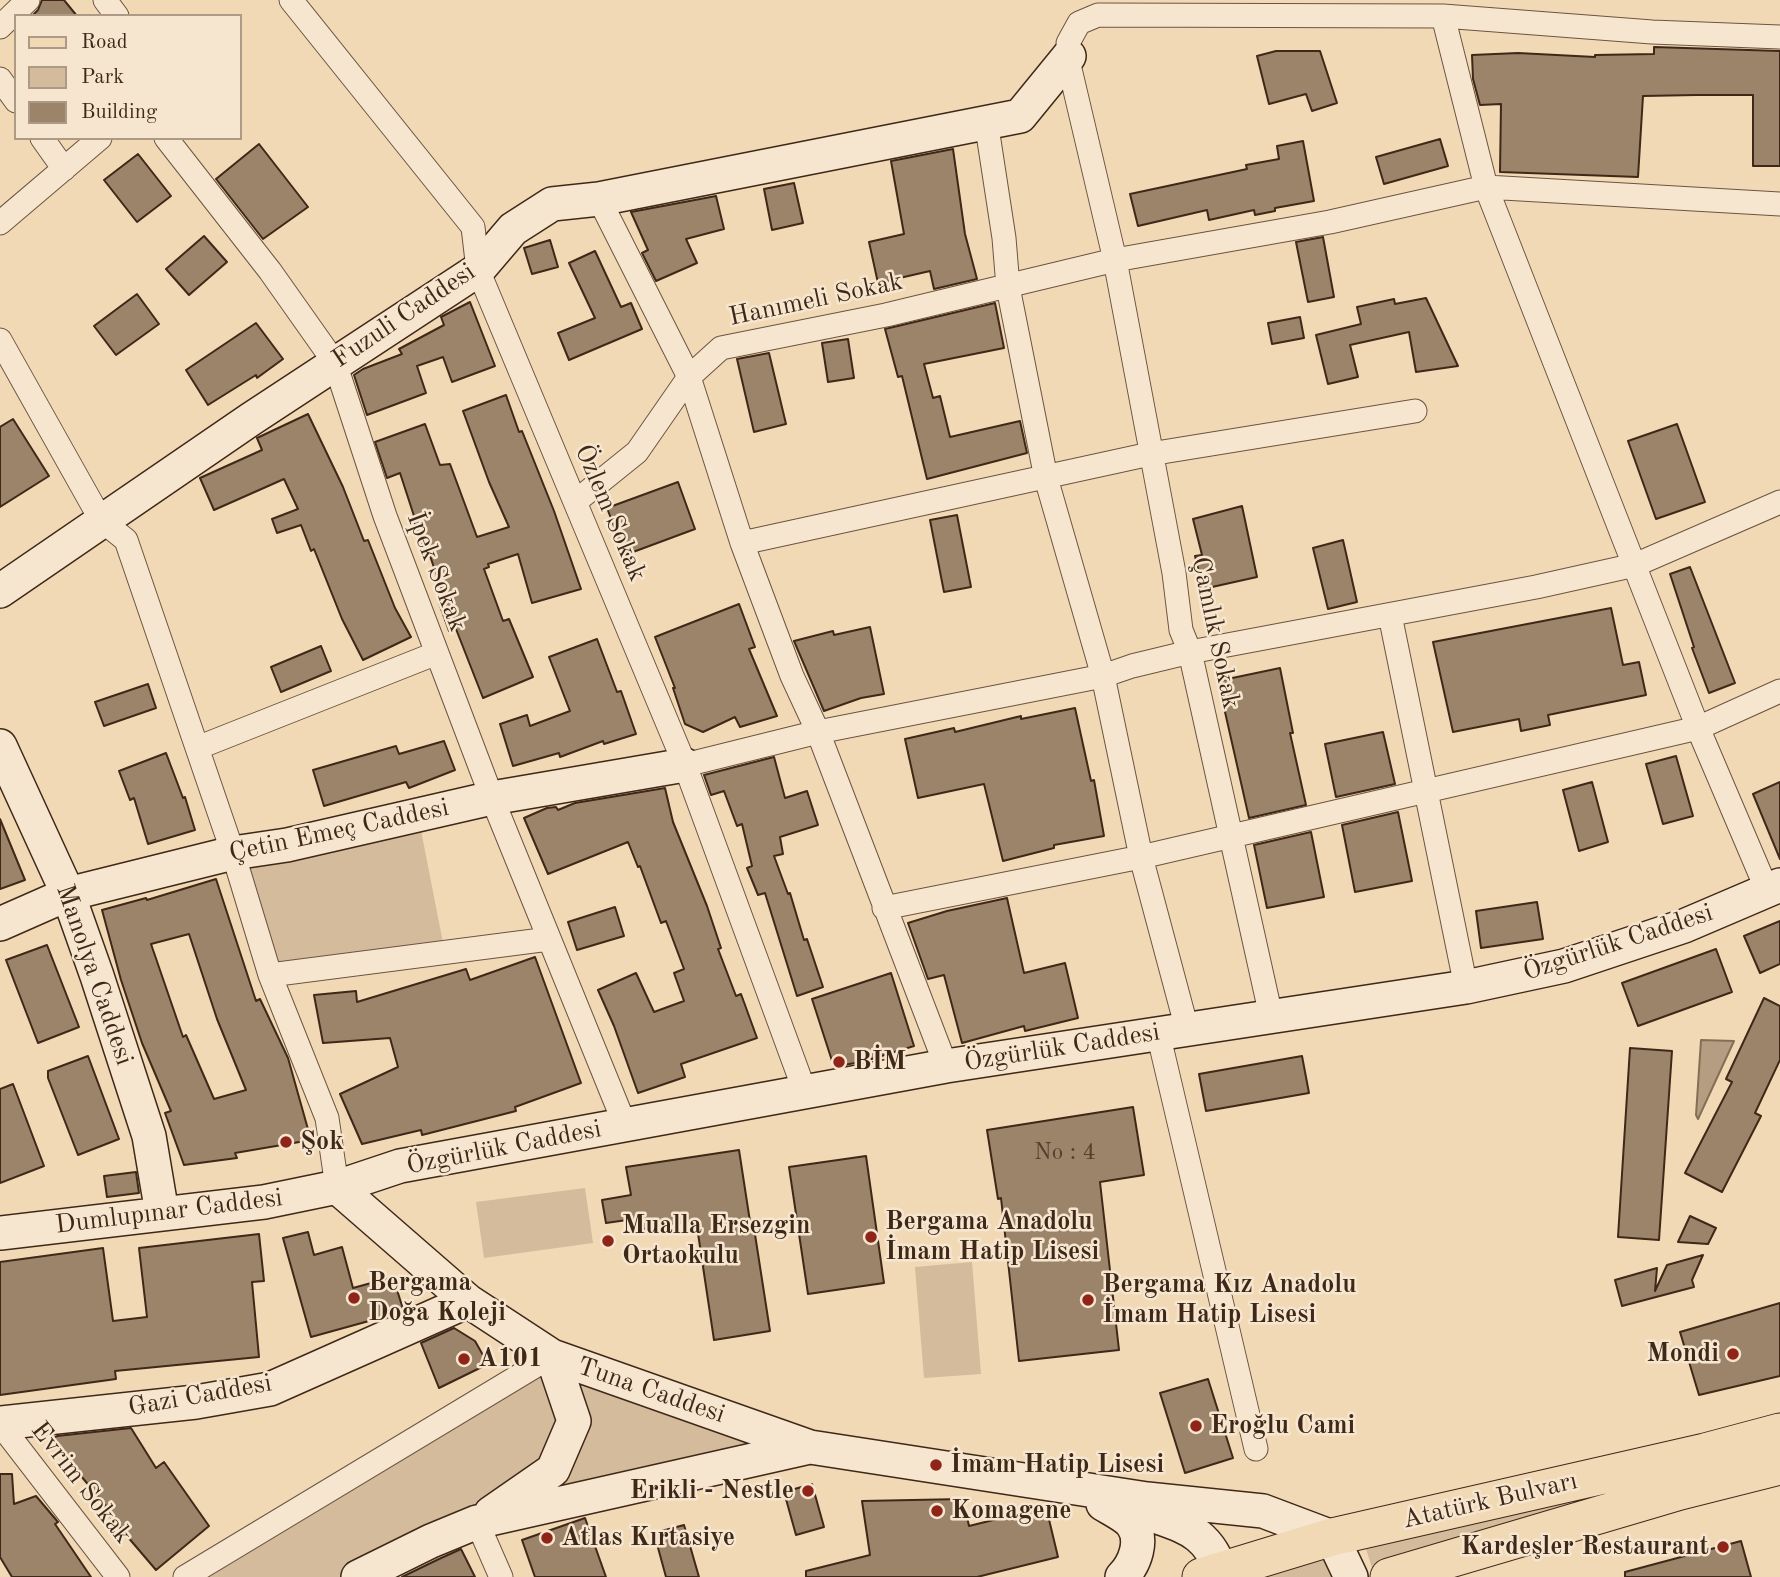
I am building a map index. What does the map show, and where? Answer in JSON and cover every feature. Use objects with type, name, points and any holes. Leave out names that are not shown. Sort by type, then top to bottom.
[{"type":"main road","name":"Atatürk Bulvarı","points":[[1215,1575],[1332,1537],[1705,1452],[1780,1432]]},
{"type":"main road","name":"Atatürk Bulvarı","points":[[1389,1577],[1780,1465]]},
{"type":"street","points":[[0,27],[28,0]]},
{"type":"street","name":"Özlem Sokak","points":[[291,0],[473,227],[478,270],[685,765],[805,1092]]},
{"type":"street","points":[[1069,56],[1068,43],[1079,23],[1098,15],[1443,16],[1652,32],[1780,37]]},
{"type":"street","points":[[1443,16],[1486,187],[1698,729],[1773,887]]},
{"type":"street","name":"Fuzuli Caddesi","points":[[0,591],[101,520],[478,270],[513,229],[552,204],[599,199],[1020,116],[1069,56]]},
{"type":"street","name":"Çamlık Sokak","points":[[1069,56],[1115,260],[1174,573],[1181,630],[1190,652],[1271,1016]]},
{"type":"street","points":[[0,79],[14,98]]},
{"type":"street","points":[[991,122],[988,134],[1004,238],[1008,287],[1046,478],[1103,676],[1141,857],[1172,1031],[1256,1449]]},
{"type":"street","points":[[43,140],[64,169]]},
{"type":"street","points":[[0,223],[98,140]]},
{"type":"street","name":"İpek Sokak","points":[[168,140],[270,271],[335,363],[385,516],[492,798],[625,1125]]},
{"type":"street","name":"Hanımeli Sokak","points":[[575,502],[638,452],[689,377],[721,348],[1008,287],[1115,260],[1330,222],[1486,187],[1780,204]]},
{"type":"street","points":[[599,199],[689,377],[742,543],[792,676],[818,732],[946,1066]]},
{"type":"street","points":[[0,340],[101,520],[126,540],[233,853],[270,975],[327,1118],[337,1187]]},
{"type":"street","points":[[742,543],[1150,454],[1415,411]]},
{"type":"street","points":[[685,765],[818,732],[1103,676],[1190,652],[1536,587],[1635,565],[1780,502]]},
{"type":"street","points":[[1390,615],[1466,987]]},
{"type":"street","points":[[197,748],[437,653]]},
{"type":"street","points":[[884,908],[1141,857],[1698,729],[1780,691]]},
{"type":"street","name":"Manolya Caddesi","points":[[0,746],[68,894],[97,976],[149,1136],[162,1213]]},
{"type":"street","name":"Çetin Emeç Caddesi","points":[[0,924],[68,894],[233,853],[287,845],[492,798],[685,765]]},
{"type":"street","name":"Özgürlük Caddesi","points":[[337,1187],[400,1166],[946,1066],[1466,987],[1564,966],[1684,926],[1773,887]]},
{"type":"street","points":[[270,975],[549,939]]},
{"type":"street","name":"Dumlupınar Caddesi","points":[[0,1233],[264,1202],[337,1187]]},
{"type":"street","name":"Tuna Caddesi","points":[[337,1187],[468,1301],[552,1356],[810,1447],[1147,1499],[1263,1511],[1332,1537]]},
{"type":"street","name":"Gazi Caddesi","points":[[0,1423],[196,1402],[270,1389],[468,1301]]},
{"type":"street","points":[[185,1577],[552,1356],[574,1421],[553,1470],[477,1522],[501,1577]]},
{"type":"street","name":"Evrim Sokak","points":[[0,1423],[118,1577]]},
{"type":"street","name":"Tuna Caddesi","points":[[358,1577],[477,1522],[810,1447]]},
{"type":"street","points":[[1078,1487],[1132,1523],[1138,1539],[1136,1553],[1129,1570],[1122,1577]]},
{"type":"street","name":"Tuna Caddesi","points":[[1078,1487],[1197,1533],[1210,1548],[1215,1575]]},
{"type":"street","points":[[1332,1537],[1351,1577]]},
{"type":"green space","points":[[418,815],[445,953],[270,975],[233,853]]},
{"type":"green space","points":[[585,1188],[593,1243],[484,1258],[476,1202]]},
{"type":"green space","points":[[972,1262],[981,1374],[924,1378],[915,1267]]},
{"type":"green space","points":[[552,1356],[810,1447],[477,1522],[358,1577],[185,1577]]},
{"type":"green space","points":[[1690,1469],[1373,1571],[1366,1549]]},
{"type":"green space","points":[[1324,1560],[1332,1565],[1334,1577],[1255,1577]]},
{"type":"shaded area","points":[[1701,1040],[1734,1041],[1698,1119],[1696,1115]]},
{"type":"building","points":[[42,0],[64,0],[75,14],[34,14]]},
{"type":"building","points":[[1654,47],[1780,51],[1780,166],[1753,166],[1753,95],[1643,96],[1638,177],[1500,172],[1501,104],[1480,105],[1473,79],[1472,55],[1518,53],[1595,57],[1654,54]]},
{"type":"building","points":[[1276,51],[1320,51],[1337,103],[1312,111],[1306,94],[1269,104],[1257,56]]},
{"type":"building","points":[[1440,139],[1448,166],[1384,184],[1376,157]]},
{"type":"building","points":[[1303,141],[1314,201],[1275,208],[1275,211],[1255,215],[1254,210],[1209,220],[1207,210],[1138,226],[1130,194],[1247,169],[1246,165],[1279,159],[1277,146]]},
{"type":"building","points":[[259,144],[308,207],[263,239],[216,179]]},
{"type":"building","points":[[953,149],[965,234],[977,279],[934,289],[930,271],[878,283],[869,242],[904,234],[891,161]]},
{"type":"building","points":[[138,154],[171,196],[137,222],[104,180]]},
{"type":"building","points":[[794,183],[803,223],[772,230],[764,189]]},
{"type":"building","points":[[716,196],[724,229],[686,239],[697,263],[656,281],[642,253],[648,250],[631,212]]},
{"type":"building","points":[[204,236],[227,262],[189,295],[166,269]]},
{"type":"building","points":[[1323,237],[1334,297],[1308,302],[1296,242]]},
{"type":"building","points":[[550,240],[558,267],[532,274],[524,248]]},
{"type":"building","points":[[595,251],[621,307],[631,303],[642,329],[569,360],[558,333],[595,318],[569,263]]},
{"type":"building","points":[[137,294],[159,324],[116,355],[94,326]]},
{"type":"building","points":[[1426,298],[1458,366],[1416,372],[1409,332],[1350,345],[1358,377],[1328,384],[1316,335],[1361,324],[1357,307],[1394,299],[1395,304]]},
{"type":"building","points":[[470,302],[495,366],[452,382],[443,357],[417,366],[426,393],[367,415],[354,375],[402,354],[399,349],[444,325],[441,317]]},
{"type":"building","points":[[995,303],[1004,348],[924,364],[933,398],[940,396],[950,437],[1020,421],[1027,453],[927,479],[902,376],[898,377],[885,329]]},
{"type":"building","points":[[1300,317],[1304,338],[1272,344],[1268,323]]},
{"type":"building","points":[[256,323],[283,359],[257,378],[256,375],[208,405],[186,370]]},
{"type":"building","points":[[848,339],[854,378],[828,382],[822,343]]},
{"type":"building","points":[[769,353],[786,424],[754,432],[737,359]]},
{"type":"building","points":[[506,395],[519,432],[522,431],[554,511],[581,589],[532,603],[518,554],[488,564],[489,567],[484,569],[503,621],[509,619],[533,677],[483,698],[456,629],[449,631],[439,603],[445,600],[427,547],[424,548],[413,520],[415,519],[400,473],[387,478],[375,442],[425,424],[440,465],[450,464],[477,537],[509,527],[463,411]]},
{"type":"building","points":[[308,414],[343,487],[364,541],[368,540],[395,608],[411,637],[363,660],[301,525],[277,533],[272,519],[298,509],[284,479],[214,510],[200,478],[262,450],[257,438]]},
{"type":"building","points":[[13,419],[49,476],[0,507],[0,427]]},
{"type":"building","points":[[1677,424],[1705,502],[1656,519],[1628,441]]},
{"type":"building","points":[[678,482],[695,529],[625,555],[607,508]]},
{"type":"building","points":[[1242,506],[1257,577],[1203,589],[1195,556],[1202,555],[1193,519]]},
{"type":"building","points":[[957,515],[971,587],[944,592],[930,520]]},
{"type":"building","points":[[1343,540],[1357,602],[1328,609],[1313,548]]},
{"type":"building","points":[[1690,567],[1735,683],[1709,693],[1692,648],[1694,647],[1670,574]]},
{"type":"building","points":[[739,604],[755,647],[749,649],[777,716],[740,727],[735,717],[703,732],[685,724],[675,688],[655,637]]},
{"type":"building","points":[[1611,608],[1623,665],[1639,662],[1646,695],[1548,715],[1550,725],[1521,731],[1519,719],[1453,732],[1433,642]]},
{"type":"building","points":[[870,627],[884,694],[861,698],[824,711],[794,641],[833,631],[834,635]]},
{"type":"building","points":[[597,639],[617,692],[621,691],[636,734],[604,744],[603,741],[560,757],[559,753],[513,766],[500,724],[527,715],[530,726],[570,711],[549,657]]},
{"type":"building","points":[[321,646],[331,671],[281,692],[271,667]]},
{"type":"building","points":[[1280,668],[1293,733],[1290,733],[1306,805],[1249,818],[1218,681]]},
{"type":"building","points":[[148,684],[156,708],[104,726],[95,702]]},
{"type":"building","points":[[1075,708],[1091,781],[1094,780],[1104,836],[1054,845],[1054,848],[1003,861],[984,784],[918,798],[905,739]]},
{"type":"building","points":[[1383,732],[1395,784],[1336,797],[1325,744]]},
{"type":"building","points":[[444,741],[455,770],[409,788],[406,782],[324,806],[313,770],[396,746],[399,754]]},
{"type":"building","points":[[166,753],[183,798],[185,797],[195,830],[148,844],[134,798],[130,800],[119,771]]},
{"type":"building","points":[[1676,756],[1693,816],[1663,824],[1646,764]]},
{"type":"building","points":[[774,757],[785,798],[807,791],[818,825],[780,837],[783,854],[774,856],[823,987],[797,996],[765,893],[758,895],[747,868],[752,866],[742,824],[737,826],[724,791],[711,795],[704,775]]},
{"type":"building","points":[[1592,782],[1608,842],[1579,851],[1563,790]]},
{"type":"building","points":[[1780,782],[1780,859],[1753,794]]},
{"type":"building","points":[[665,788],[673,822],[721,948],[718,949],[736,996],[741,994],[757,1038],[681,1064],[685,1077],[638,1093],[598,990],[636,973],[654,1012],[684,1001],[674,973],[684,969],[666,921],[661,923],[628,842],[548,874],[524,818],[547,808],[556,807],[558,810],[575,803]]},
{"type":"building","points":[[1398,812],[1412,881],[1355,892],[1342,825]]},
{"type":"building","points":[[0,819],[25,880],[0,889]]},
{"type":"building","points":[[1311,832],[1324,897],[1267,908],[1254,845]]},
{"type":"building","points":[[216,879],[256,1001],[260,999],[288,1058],[311,1140],[235,1153],[237,1158],[184,1165],[165,1113],[171,1111],[142,1043],[102,910],[146,898],[147,900]],"holes":[[[189,934],[217,1019],[246,1090],[214,1099],[186,1035],[183,1037],[151,944]]]},
{"type":"building","points":[[1007,898],[1024,973],[1065,963],[1078,1018],[1025,1031],[1024,1026],[962,1043],[944,975],[928,979],[908,923]]},
{"type":"building","points":[[1537,902],[1543,939],[1481,948],[1476,911]]},
{"type":"building","points":[[615,907],[624,936],[577,950],[568,922]]},
{"type":"building","points":[[1780,921],[1780,964],[1760,973],[1744,936]]},
{"type":"building","points":[[47,945],[79,1027],[38,1043],[6,960]]},
{"type":"building","points":[[1716,949],[1732,992],[1638,1026],[1622,983]]},
{"type":"building","points":[[535,957],[581,1083],[515,1107],[516,1111],[422,1135],[421,1130],[362,1144],[340,1094],[398,1067],[390,1038],[323,1043],[314,995],[356,991],[357,1002],[466,969],[470,980]]},
{"type":"building","points":[[891,973],[914,1046],[834,1067],[812,999]]},
{"type":"building","points":[[1764,998],[1780,1006],[1780,1060],[1755,1113],[1761,1116],[1722,1192],[1685,1173],[1732,1082],[1726,1079]]},
{"type":"building","points":[[1630,1048],[1672,1051],[1659,1240],[1618,1237]]},
{"type":"building","points":[[88,1056],[119,1139],[78,1155],[48,1078],[48,1071]]},
{"type":"building","points":[[1302,1056],[1309,1093],[1206,1111],[1199,1074]]},
{"type":"building","points":[[13,1084],[44,1166],[0,1183],[0,1089]]},
{"type":"building","points":[[1133,1107],[1144,1175],[1100,1182],[1119,1350],[1019,1361],[1001,1198],[998,1199],[987,1130]]},
{"type":"building","points":[[739,1150],[770,1331],[714,1340],[696,1220],[636,1230],[634,1219],[606,1223],[602,1200],[631,1195],[626,1167]]},
{"type":"building","points":[[866,1156],[884,1283],[808,1294],[789,1167]]},
{"type":"building","points":[[136,1172],[139,1193],[107,1197],[104,1176]]},
{"type":"building","points":[[1690,1216],[1716,1228],[1708,1244],[1678,1242]]},
{"type":"building","name":"Bergama Doğa Koleji","points":[[308,1232],[314,1255],[342,1247],[353,1288],[393,1277],[403,1309],[311,1337],[283,1238]]},
{"type":"building","points":[[259,1234],[264,1281],[252,1282],[259,1357],[115,1371],[116,1379],[0,1395],[0,1262],[103,1248],[113,1321],[147,1317],[139,1248]]},
{"type":"building","points":[[1703,1255],[1692,1280],[1694,1287],[1622,1306],[1615,1280],[1657,1268],[1655,1291],[1667,1265]]},
{"type":"building","name":"Mondi","points":[[1780,1303],[1780,1376],[1699,1395],[1680,1332]]},
{"type":"building","points":[[454,1328],[475,1341],[488,1364],[439,1388],[421,1343]]},
{"type":"building","name":"Eroğlu Cami","points":[[1208,1379],[1233,1458],[1185,1473],[1160,1393]]},
{"type":"building","points":[[131,1428],[156,1468],[164,1462],[209,1526],[156,1570],[103,1508],[106,1506],[51,1440],[57,1436]]},
{"type":"building","points":[[0,1474],[12,1474],[14,1504],[36,1496],[58,1522],[55,1524],[91,1577],[12,1577],[0,1557]]},
{"type":"building","points":[[812,1484],[824,1527],[796,1535],[784,1492]]},
{"type":"building","points":[[963,1499],[969,1526],[1046,1507],[1058,1557],[977,1577],[806,1577],[806,1571],[870,1555],[862,1501]]},
{"type":"building","points":[[585,1518],[606,1577],[535,1577],[522,1540]]},
{"type":"building","points":[[684,1525],[699,1577],[666,1577],[654,1533]]},
{"type":"building","name":"Kardeşler Restaurant","points":[[1741,1541],[1751,1577],[1625,1577],[1625,1572]]},
{"type":"building","points":[[461,1549],[475,1577],[402,1577],[439,1559]]},
{"type":"place","name":"BİM","points":[[839,1062]]},
{"type":"place","name":"Şok","points":[[286,1142]]},
{"type":"place","name":"Bergama Anadolu İmam Hatip Lisesi","points":[[871,1237]]},
{"type":"place","name":"Mualla Ersezgin Ortaokulu","points":[[608,1241]]},
{"type":"place","name":"Bergama Doğa Koleji","points":[[354,1298]]},
{"type":"place","name":"Bergama Kız Anadolu İmam Hatip Lisesi","points":[[1088,1300]]},
{"type":"place","name":"Mondi","points":[[1733,1354]]},
{"type":"place","name":"A101","points":[[464,1359]]},
{"type":"place","name":"Eroğlu Cami","points":[[1196,1426]]},
{"type":"place","name":"İmam Hatip Lisesi","points":[[936,1465]]},
{"type":"place","name":"Erikli - Nestle","points":[[808,1491]]},
{"type":"place","name":"Komagene","points":[[937,1511]]},
{"type":"place","name":"Atlas Kırtasiye","points":[[547,1538]]},
{"type":"place","name":"Kardeşler Restaurant","points":[[1723,1547]]}]
